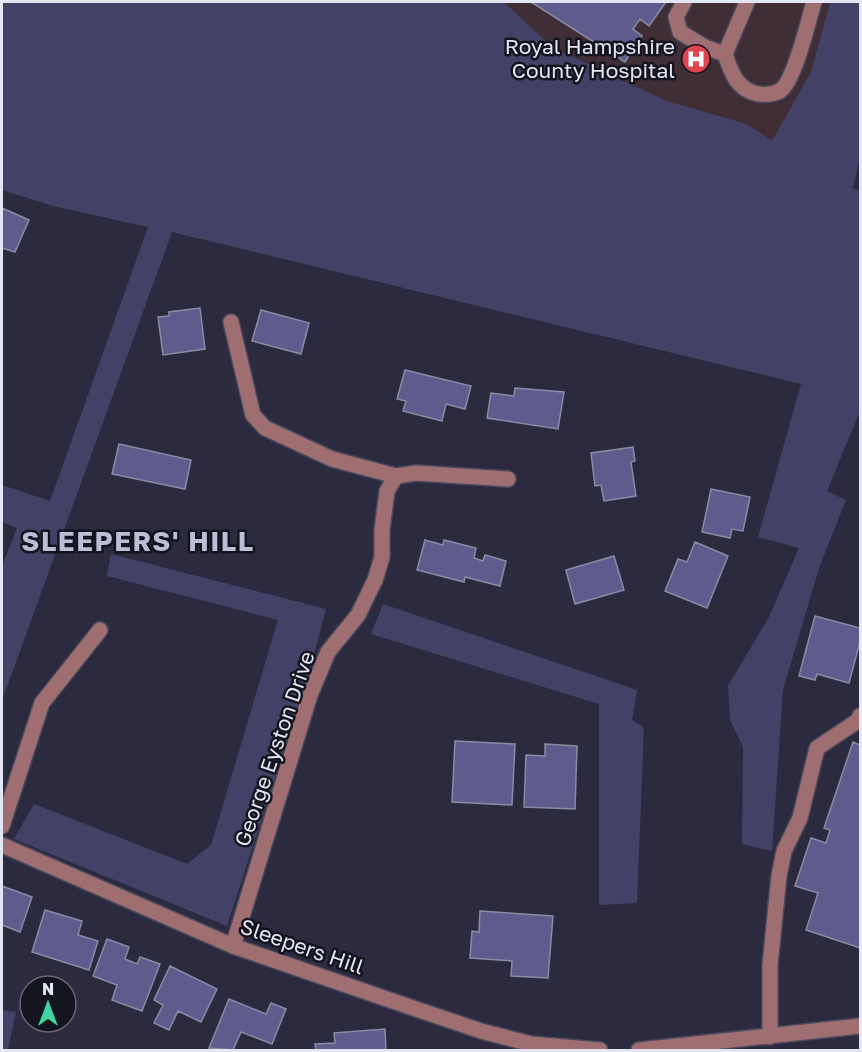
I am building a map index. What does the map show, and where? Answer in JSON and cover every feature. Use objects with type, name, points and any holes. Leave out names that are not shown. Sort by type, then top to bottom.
[{"type":"street","points":[[684,2],[676,17],[680,32],[705,47],[725,54]]},
{"type":"street","points":[[747,2],[725,54],[736,82],[749,92],[768,96],[782,90],[790,76],[814,2]]},
{"type":"street","points":[[231,322],[253,415],[265,428],[332,459],[396,476],[416,473],[508,479]]},
{"type":"street","name":"George Eyston Drive","points":[[233,946],[310,695],[328,652],[358,615],[375,580],[382,557],[382,530],[387,491],[396,476]]},
{"type":"street","points":[[2,826],[42,703],[100,630]]},
{"type":"street","points":[[770,1037],[770,965],[779,876],[784,851],[800,818],[817,748],[861,716]]},
{"type":"street","name":"Sleepers Hill","points":[[2,845],[233,946],[481,1031],[531,1044],[600,1050]]},
{"type":"street","points":[[639,1050],[861,1026]]},
{"type":"shaded area","points":[[2,2],[504,2],[552,47],[667,101],[747,124],[772,141],[811,72],[830,2],[860,2],[860,158],[853,188],[860,191],[860,411],[827,491],[846,500],[819,568],[783,690],[772,851],[742,844],[743,747],[730,720],[728,686],[769,617],[799,548],[758,537],[801,384],[172,232],[2,701],[2,566],[17,528],[2,522],[2,485],[50,501],[148,227],[53,206],[2,190]]},
{"type":"shaded area","name":"Royal Hampshire County Hospital","points":[[504,2],[830,2],[811,72],[772,142],[747,124],[667,101],[552,47]]},
{"type":"shaded area","points":[[111,554],[326,609],[310,670],[227,926],[14,839],[34,804],[187,864],[211,845],[278,620],[107,576]]},
{"type":"shaded area","points":[[383,604],[637,690],[632,720],[644,727],[637,903],[599,905],[599,704],[371,634]]},
{"type":"shaded area","points":[[2,1010],[16,1012],[8,1050],[2,1050]]},
{"type":"building","points":[[531,2],[666,2],[649,26],[640,19],[633,29],[642,36],[625,62]]},
{"type":"building","points":[[2,208],[29,220],[15,252],[2,248]]},
{"type":"building","points":[[200,308],[205,349],[163,355],[158,317],[169,316],[169,312]]},
{"type":"building","points":[[261,310],[309,323],[301,354],[252,341]]},
{"type":"building","points":[[405,370],[471,386],[465,409],[446,404],[442,421],[403,411],[406,401],[397,399]]},
{"type":"building","points":[[515,388],[564,392],[558,429],[487,418],[491,393],[514,396]]},
{"type":"building","points":[[119,444],[191,460],[185,489],[112,474]]},
{"type":"building","points":[[633,447],[635,461],[631,462],[636,496],[604,501],[601,485],[595,486],[591,453]]},
{"type":"building","points":[[711,489],[750,497],[743,531],[732,529],[730,538],[702,532]]},
{"type":"building","points":[[425,540],[443,545],[444,540],[476,548],[474,558],[483,561],[485,555],[506,561],[500,586],[465,577],[464,582],[417,570]]},
{"type":"building","points":[[695,542],[728,556],[707,608],[665,591],[678,559],[687,562]]},
{"type":"building","points":[[614,556],[624,590],[575,604],[566,570]]},
{"type":"building","points":[[815,616],[860,628],[860,642],[849,683],[817,674],[815,680],[799,676]]},
{"type":"building","points":[[455,741],[515,744],[512,805],[452,802]]},
{"type":"building","points":[[853,742],[860,745],[860,948],[806,930],[818,893],[795,886],[811,838],[826,843],[830,830],[824,828]]},
{"type":"building","points":[[545,744],[577,746],[575,809],[524,807],[526,755],[545,756]]},
{"type":"building","points":[[2,886],[32,897],[20,932],[2,925]]},
{"type":"building","points":[[45,910],[82,921],[78,935],[98,941],[89,970],[32,952]]},
{"type":"building","points":[[480,911],[553,916],[548,978],[511,976],[512,961],[470,958],[472,931],[479,932]]},
{"type":"building","points":[[107,939],[129,947],[125,959],[137,964],[140,957],[160,964],[142,1011],[112,1000],[117,985],[93,976]]},
{"type":"building","points":[[170,966],[217,989],[201,1022],[178,1011],[169,1030],[154,1023],[163,1005],[154,1000]]},
{"type":"building","points":[[229,999],[266,1014],[271,1003],[286,1009],[272,1044],[241,1032],[233,1050],[209,1048]]},
{"type":"building","points":[[385,1029],[386,1050],[316,1050],[315,1044],[335,1043],[334,1033]]},
{"type":"place","name":"Royal Hampshire County Hospital","points":[[696,59]]},
{"type":"district","name":"SLEEPERS' HILL","points":[[138,542]]}]
